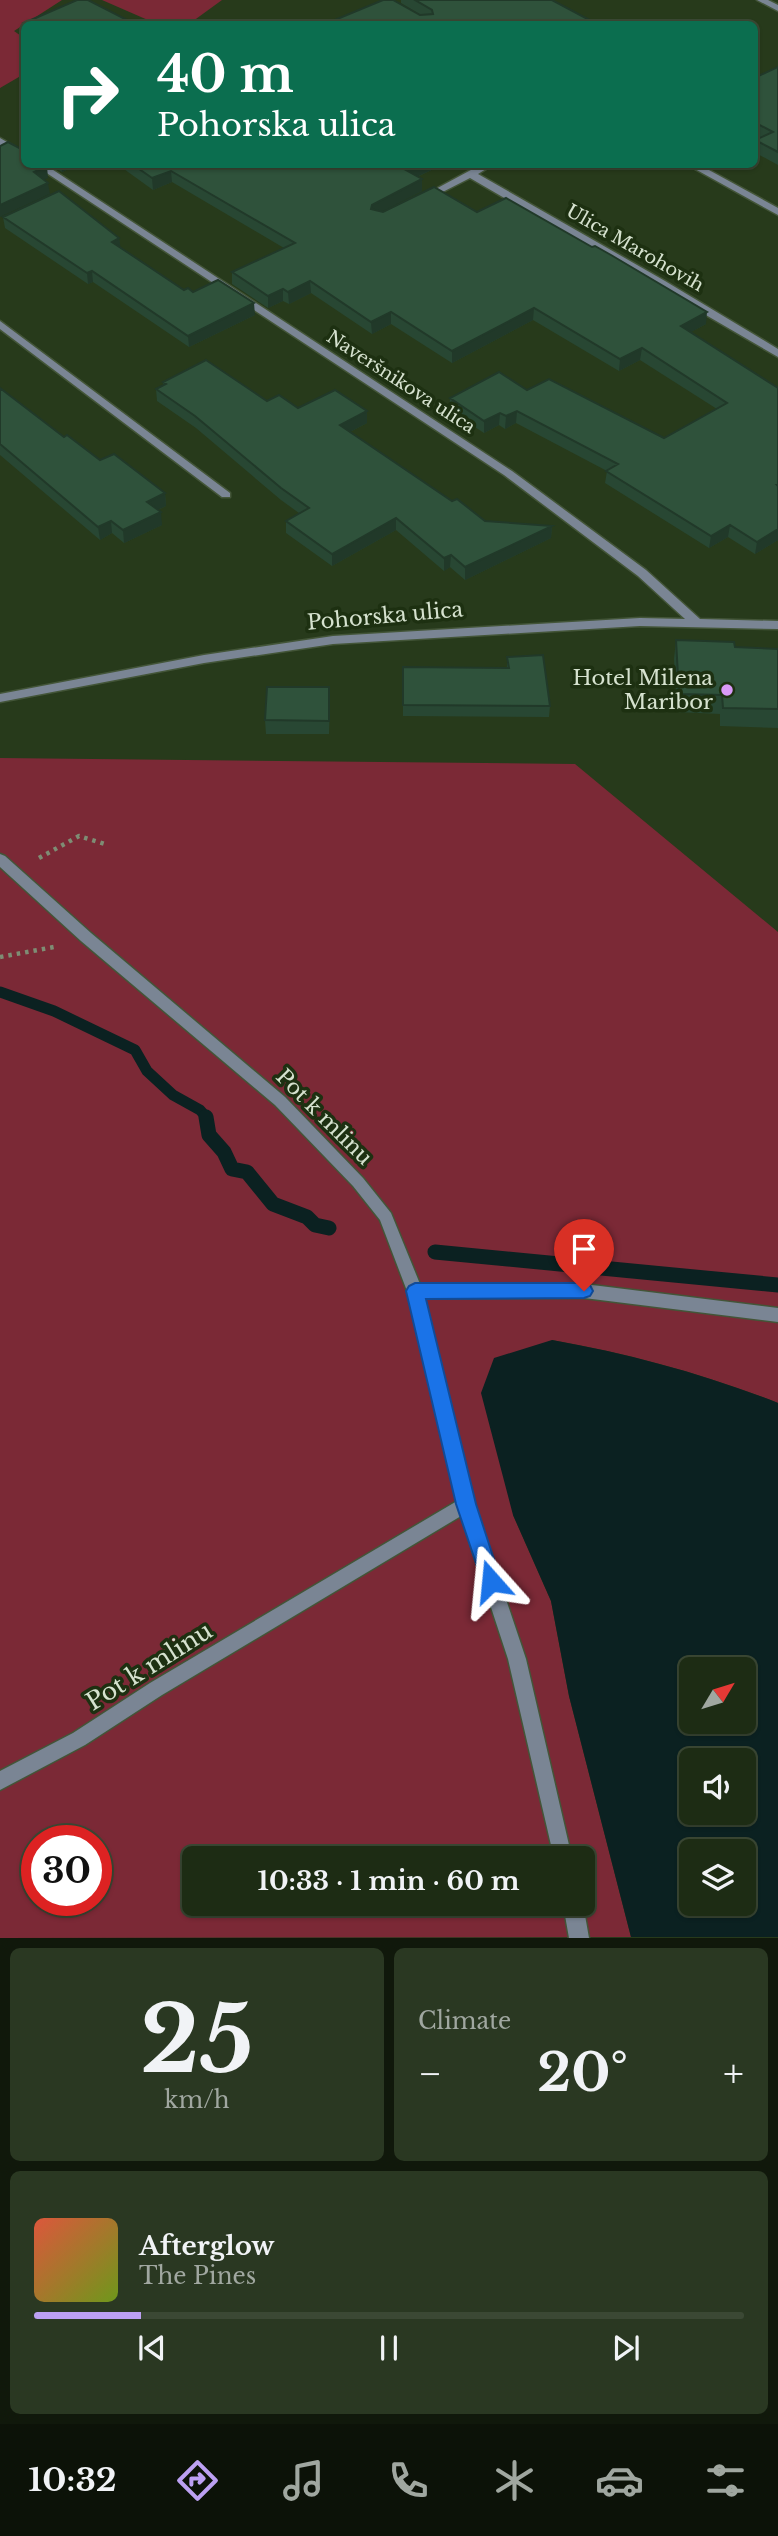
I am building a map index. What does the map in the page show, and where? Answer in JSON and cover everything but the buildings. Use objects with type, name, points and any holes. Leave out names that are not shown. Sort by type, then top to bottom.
[{"type":"street","points":[[761,0],[778,8]]},
{"type":"street","points":[[0,141],[21,154]]},
{"type":"street","name":"Naveršnikova ulica","points":[[43,168],[508,473],[642,573],[696,622]]},
{"type":"street","points":[[413,202],[483,168]]},
{"type":"street","points":[[697,168],[778,212]]},
{"type":"street","name":"Ulica Marohovih","points":[[472,175],[649,276],[778,354]]},
{"type":"street","points":[[62,195],[75,189]]},
{"type":"street","points":[[0,324],[226,495]]},
{"type":"street","name":"Pohorska ulica","points":[[0,698],[204,659],[333,640],[487,629],[696,622],[778,625]]},
{"type":"street","name":"Pot k mlinu","points":[[0,859],[86,937],[279,1101],[358,1182],[386,1217],[415,1291],[466,1504],[517,1659],[560,1846]]},
{"type":"street","points":[[415,1291],[584,1291],[778,1315]]},
{"type":"street","name":"Pot k mlinu","points":[[0,1781],[79,1739],[156,1689],[466,1504]]},
{"type":"street","points":[[575,1916],[579,1937]]},
{"type":"path","points":[[32,862],[79,836],[108,845]]},
{"type":"path","points":[[0,957],[57,946],[86,937]]},
{"type":"shaded area","points":[[0,0],[62,0],[29,21],[21,21],[21,26],[14,31],[21,36],[21,76],[0,88]]},
{"type":"shaded area","points":[[102,0],[222,0],[193,21],[150,21]]},
{"type":"shaded area","points":[[0,758],[575,764],[778,932],[778,1403],[666,1366],[552,1340],[513,1515],[551,1601],[569,1696],[631,1937],[0,1938]]},
{"type":"water","points":[[552,1340],[666,1366],[778,1403],[778,1937],[631,1937],[569,1696],[551,1601],[513,1515],[481,1393],[494,1358]]},
{"type":"waterway","points":[[0,992],[54,1011],[135,1050],[147,1071],[173,1095],[200,1110],[207,1118]]},
{"type":"waterway","points":[[206,1117],[209,1135],[224,1152],[232,1169],[247,1172],[273,1204],[307,1217],[315,1225],[329,1228]]},
{"type":"waterway","points":[[435,1252],[778,1285]]},
{"type":"place","name":"Hotel Milena Maribor","points":[[727,690]]},
{"type":"route","points":[[491,1581],[466,1504],[415,1291],[584,1291]]}]
